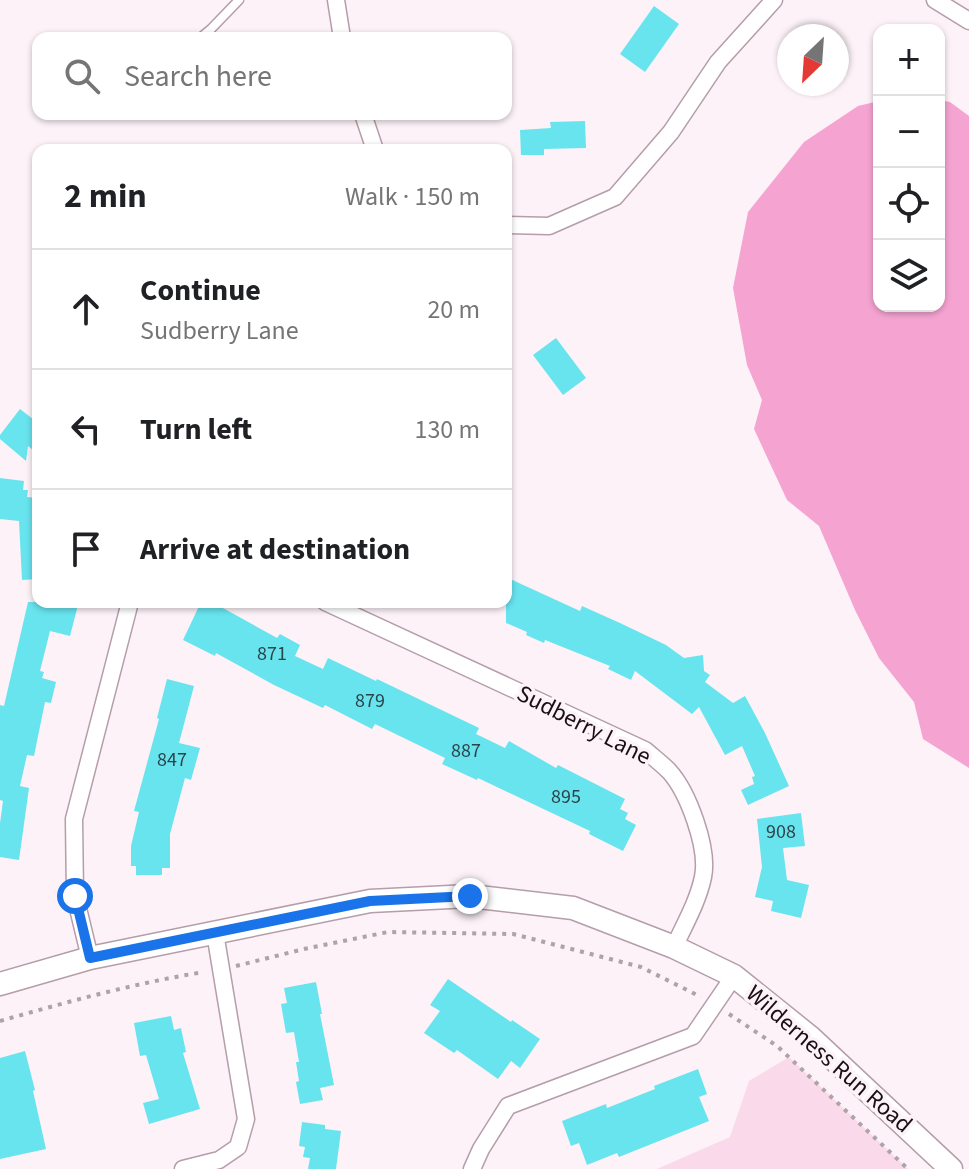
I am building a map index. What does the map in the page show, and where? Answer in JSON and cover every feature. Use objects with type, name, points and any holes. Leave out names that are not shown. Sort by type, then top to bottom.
[{"type":"street","points":[[336,0],[341,32]]},
{"type":"street","points":[[512,225],[549,226],[615,197],[671,132],[718,62],[774,0]]},
{"type":"street","points":[[935,0],[969,21]]},
{"type":"street","points":[[365,120],[373,144]]},
{"type":"street","points":[[90,958],[75,896],[74,819],[128,608]]},
{"type":"street","name":"Sudberry Lane","points":[[338,608],[645,750],[671,773],[696,822],[704,854],[704,876],[674,947]]},
{"type":"street","name":"Wilderness Run Road","points":[[0,984],[90,958],[370,901],[470,896],[573,908],[674,947],[734,976],[810,1037],[951,1169]]},
{"type":"street","points":[[183,1169],[219,1160],[238,1147],[246,1119],[215,933]]},
{"type":"street","points":[[472,1169],[508,1106],[693,1036],[734,976]]},
{"type":"lane","points":[[207,32],[239,0]]},
{"type":"path","points":[[0,1021],[165,980],[388,932],[513,934],[641,967],[715,1004],[777,1046],[908,1169]]},
{"type":"shaded area","points":[[945,101],[969,116],[969,768],[923,739],[914,702],[879,658],[819,526],[787,500],[754,429],[762,400],[747,365],[733,288],[748,212],[804,142],[858,106],[873,102],[873,312],[945,312]]},
{"type":"shaded area","points":[[789,1057],[908,1169],[657,1169],[730,1137],[749,1081]]},
{"type":"building","points":[[654,6],[679,24],[645,72],[620,54]]},
{"type":"building","points":[[585,121],[586,148],[544,149],[544,155],[521,155],[520,130],[551,128],[550,122]]},
{"type":"building","points":[[556,338],[586,378],[563,395],[533,355]]},
{"type":"building","points":[[20,409],[32,418],[32,449],[28,446],[26,461],[0,439]]},
{"type":"building","points":[[0,478],[24,481],[23,490],[28,490],[27,497],[32,497],[32,579],[22,580],[19,521],[0,519]]},
{"type":"building","points":[[512,580],[580,611],[582,606],[620,623],[666,645],[684,658],[703,655],[704,671],[710,675],[705,682],[733,703],[745,696],[789,786],[748,805],[741,790],[754,784],[752,777],[755,776],[742,746],[725,755],[699,707],[692,714],[635,671],[631,680],[608,669],[610,666],[545,640],[544,643],[506,623],[506,608],[512,608]]},
{"type":"building","points":[[28,602],[32,602],[32,608],[77,608],[70,636],[50,631],[40,671],[44,672],[42,678],[56,682],[51,703],[45,702],[34,756],[27,755],[20,786],[29,788],[19,860],[0,857],[3,801],[0,800],[0,705],[4,706]]},
{"type":"building","points":[[198,608],[223,608],[277,638],[280,634],[300,645],[295,656],[323,669],[328,658],[377,679],[479,728],[476,734],[505,748],[509,741],[556,768],[558,765],[625,799],[620,809],[628,813],[625,819],[636,825],[623,851],[589,834],[590,831],[442,764],[445,758],[375,724],[372,729],[325,705],[323,708],[216,653],[215,656],[183,640]]},
{"type":"building","points":[[167,679],[194,686],[179,743],[200,748],[191,780],[185,778],[170,834],[170,868],[162,868],[162,875],[136,875],[136,866],[131,866],[131,846],[139,812],[134,811]]},
{"type":"building","points":[[801,813],[805,846],[783,848],[787,880],[809,885],[801,918],[771,911],[773,901],[755,897],[762,867],[757,819]]},
{"type":"building","points":[[448,979],[540,1039],[520,1068],[511,1061],[498,1079],[457,1050],[454,1053],[424,1033],[440,1011],[430,1005]]},
{"type":"building","points":[[316,982],[334,1085],[320,1088],[323,1100],[300,1104],[296,1082],[299,1081],[296,1062],[299,1062],[294,1032],[286,1033],[281,1004],[287,1003],[284,988]]},
{"type":"building","points":[[171,1016],[174,1030],[181,1028],[186,1052],[183,1053],[200,1109],[149,1124],[143,1103],[159,1099],[146,1055],[140,1056],[134,1023]]},
{"type":"building","points":[[25,1051],[46,1149],[0,1159],[0,1058]]},
{"type":"building","points":[[698,1069],[707,1094],[699,1097],[709,1121],[619,1157],[617,1153],[587,1165],[579,1143],[571,1146],[562,1121],[606,1104],[607,1108]]},
{"type":"building","points":[[302,1122],[341,1131],[336,1169],[308,1169],[310,1158],[303,1157],[305,1147],[299,1146]]},
{"type":"route","points":[[75,896],[90,958],[370,901],[470,896]]}]
